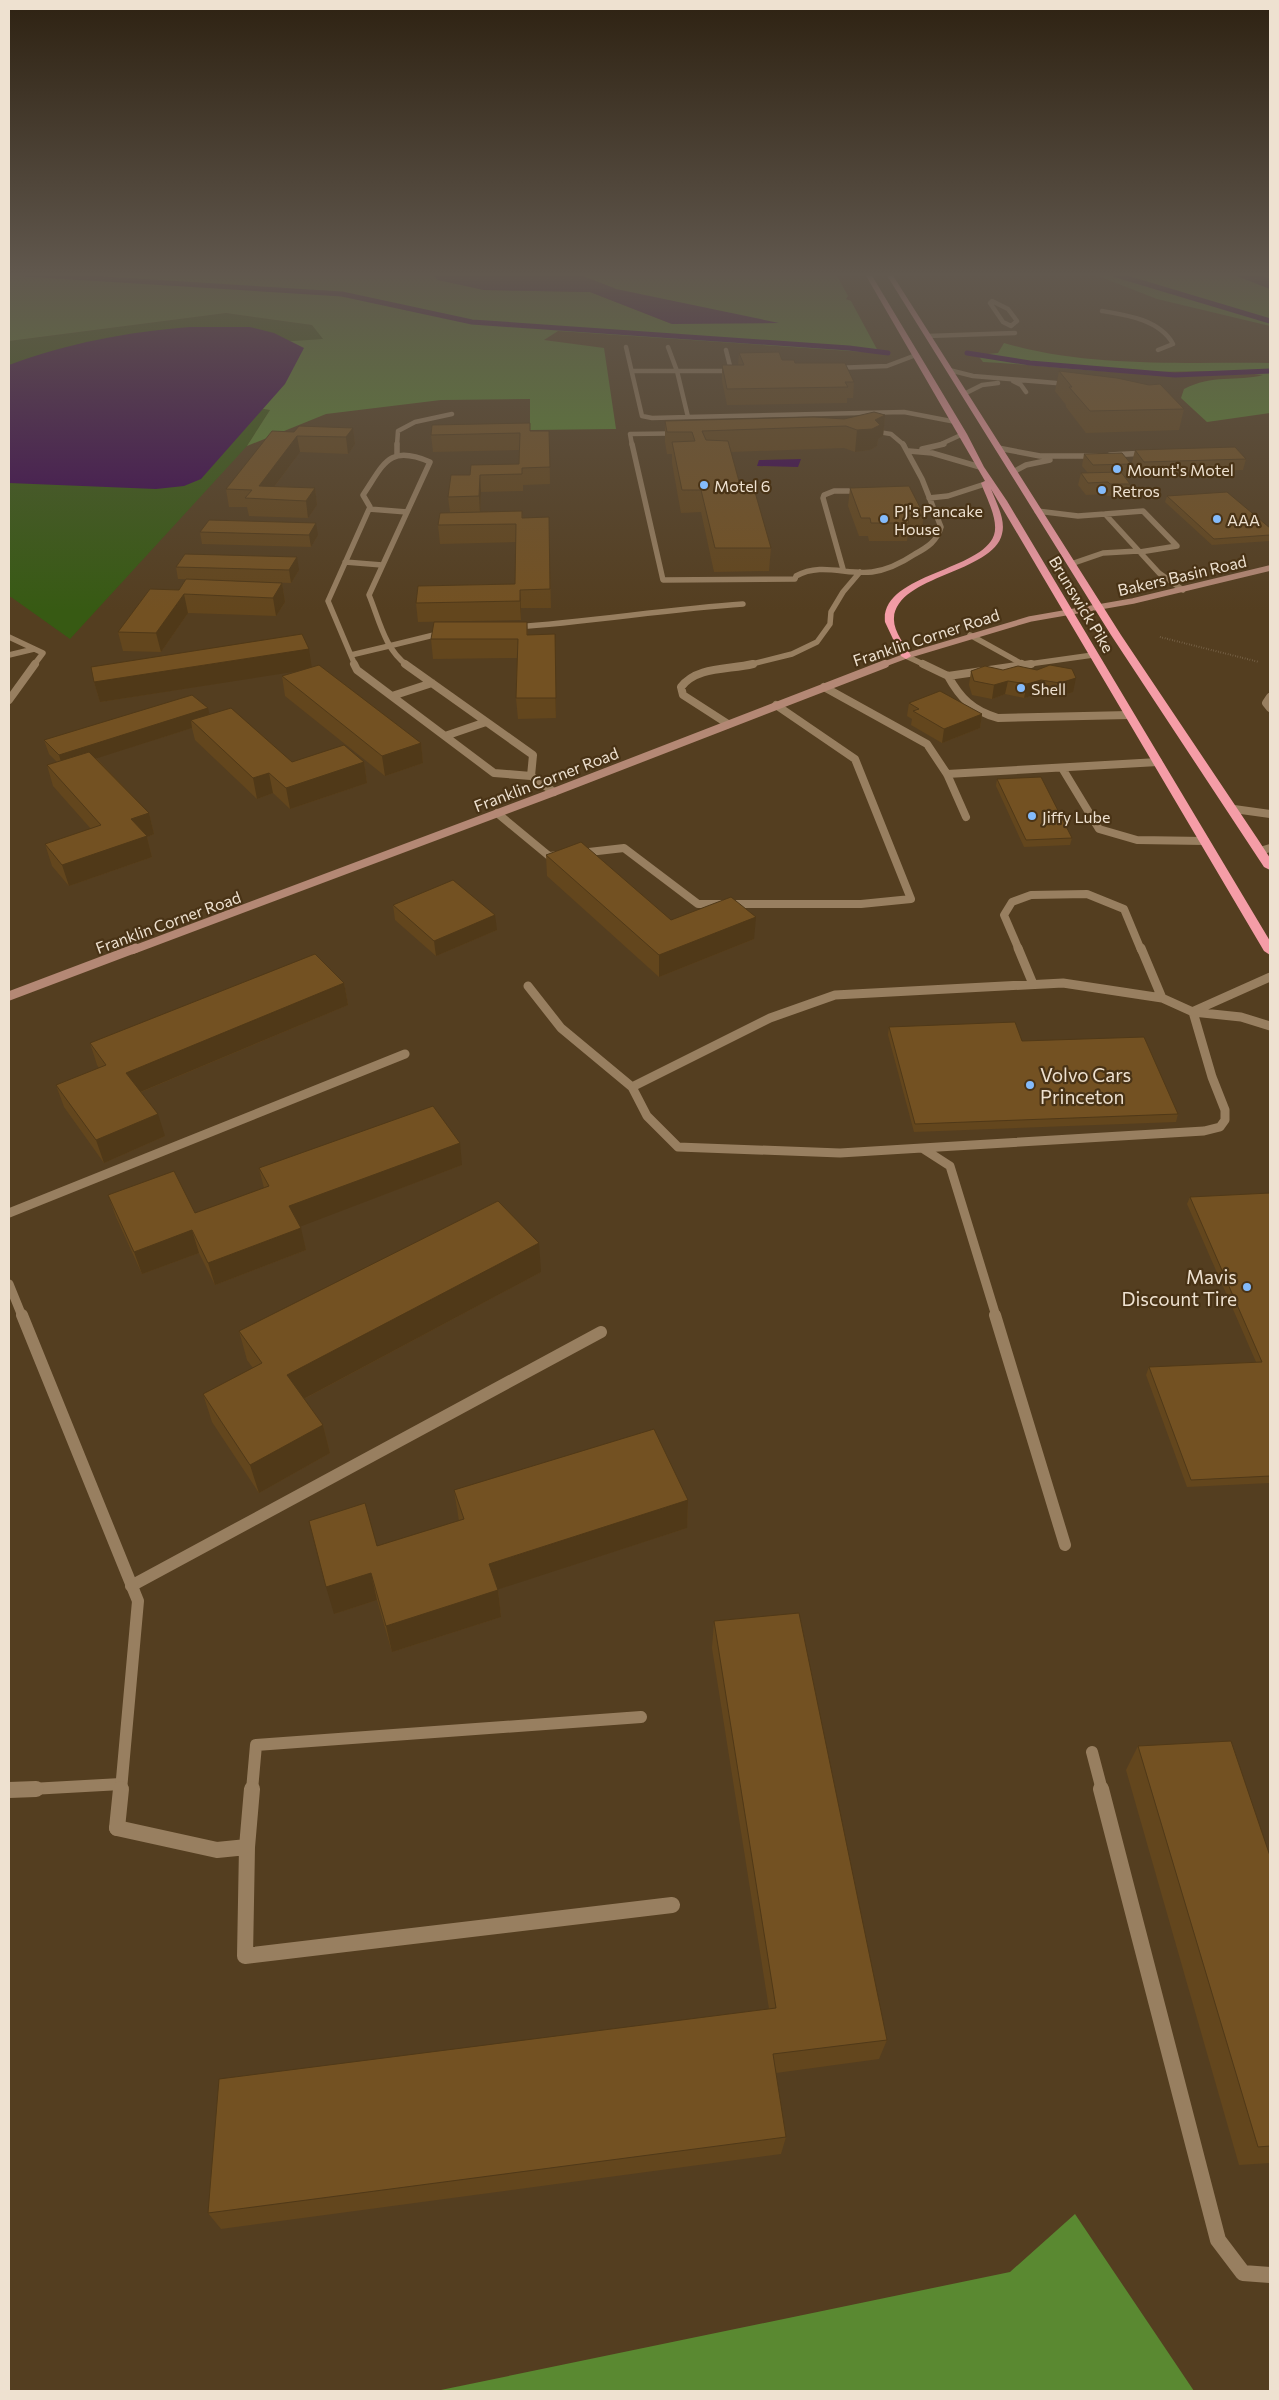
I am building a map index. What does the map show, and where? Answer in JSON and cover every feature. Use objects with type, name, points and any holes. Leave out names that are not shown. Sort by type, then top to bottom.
[{"type":"highway","name":"Brunswick Pike","points":[[935,386],[980,467],[1003,502],[1270,951]]},
{"type":"highway","name":"Brunswick Pike","points":[[959,386],[1163,707],[1265,850],[1270,867]]},
{"type":"highway","points":[[906,656],[890,622],[890,610],[894,602],[914,588],[980,554],[996,541],[999,528],[980,467]]},
{"type":"main road","name":"Bakers Basin Road","points":[[1099,607],[1183,590],[1270,568]]},
{"type":"main road","name":"Franklin Corner Road","points":[[9,996],[554,792],[824,686],[906,656],[970,635],[1030,619],[1099,607]]},
{"type":"street","points":[[635,386],[642,416],[652,418],[892,412],[919,414],[956,422]]},
{"type":"street","points":[[681,386],[688,417]]},
{"type":"street","points":[[964,394],[980,386]]},
{"type":"street","points":[[1020,386],[1026,392]]},
{"type":"street","points":[[397,454],[398,431],[415,422],[452,414]]},
{"type":"street","points":[[882,431],[899,438],[909,451],[926,490],[941,527],[938,538],[925,548],[891,566],[872,572],[843,569],[801,572],[795,579],[663,580],[630,434],[882,431]]},
{"type":"street","points":[[909,451],[943,444],[963,434]]},
{"type":"street","points":[[998,448],[1040,456],[1068,457],[1148,453]]},
{"type":"street","points":[[909,451],[932,453],[980,467]]},
{"type":"street","points":[[531,776],[533,756],[398,659],[389,646],[369,594],[430,462],[409,454],[397,454],[388,460],[363,496],[370,507],[328,601],[357,670],[494,773],[531,776],[554,792]]},
{"type":"street","points":[[1013,472],[1026,465],[1068,457]]},
{"type":"street","points":[[929,498],[948,496],[985,484]]},
{"type":"street","points":[[843,569],[823,498],[824,495],[834,491],[871,490]]},
{"type":"street","points":[[916,490],[926,490]]},
{"type":"street","points":[[369,509],[406,512]]},
{"type":"street","points":[[1037,511],[1078,516],[1143,511],[1177,546],[1139,552],[1103,553],[1071,564]]},
{"type":"street","points":[[1105,514],[1159,573],[1183,590]]},
{"type":"street","points":[[345,562],[382,564]]},
{"type":"street","points":[[728,724],[683,695],[681,687],[687,679],[703,672],[741,666],[792,654],[817,642],[830,624],[831,612],[843,592],[860,572]]},
{"type":"street","points":[[511,627],[564,624],[684,608],[744,604]]},
{"type":"street","points":[[351,656],[435,633],[455,631]]},
{"type":"street","points":[[970,635],[1024,665]]},
{"type":"street","points":[[9,637],[42,653],[9,700]]},
{"type":"street","points":[[9,655],[34,649]]},
{"type":"street","points":[[906,656],[948,676],[1093,655]]},
{"type":"street","points":[[948,676],[962,700],[982,714],[998,718],[1129,715]]},
{"type":"street","points":[[392,696],[432,683]]},
{"type":"street","points":[[824,686],[927,744],[947,774],[966,817]]},
{"type":"street","points":[[1270,697],[1266,703],[1270,708]]},
{"type":"street","points":[[497,812],[549,856],[624,848],[698,904],[861,904],[911,899],[855,759],[776,705]]},
{"type":"street","points":[[445,736],[486,722]]},
{"type":"street","points":[[947,774],[1158,762]]},
{"type":"street","points":[[1062,768],[1099,829],[1110,834],[1165,842],[1205,841]]},
{"type":"street","points":[[1234,809],[1270,814]]},
{"type":"street","points":[[1033,984],[1004,915],[1012,902],[1031,895],[1087,894],[1124,909],[1162,998]]},
{"type":"street","points":[[1193,1012],[1270,977]]},
{"type":"street","points":[[632,1087],[770,1018],[835,996],[1063,982],[1162,998],[1193,1012],[1241,1017],[1270,1026]]},
{"type":"street","points":[[528,986],[561,1028],[632,1087],[647,1116],[678,1147],[840,1153],[1204,1130],[1220,1127],[1225,1120],[1225,1110],[1212,1077],[1193,1012]]},
{"type":"street","points":[[9,1213],[405,1054]]},
{"type":"street","points":[[922,1148],[950,1166],[957,1184],[1065,1545]]},
{"type":"street","points":[[9,1284],[12,1300],[138,1601],[117,1828],[217,1850],[247,1847]]},
{"type":"street","points":[[132,1586],[601,1332]]},
{"type":"street","points":[[641,1717],[256,1745],[247,1847],[245,1956],[672,1905]]},
{"type":"street","points":[[1092,1752],[1218,2240],[1243,2273],[1270,2275]]},
{"type":"street","points":[[9,1790],[122,1784]]},
{"type":"path","points":[[1160,636],[1259,662]]},
{"type":"green space","points":[[9,386],[269,386],[246,406],[270,410],[247,446],[70,639],[9,597]]},
{"type":"green space","points":[[252,386],[610,386],[616,429],[530,430],[530,399],[441,400],[326,414],[247,446],[270,410],[246,406]]},
{"type":"green space","points":[[1190,386],[1270,386],[1270,413],[1207,422],[1181,398],[1184,389]]},
{"type":"green space","points":[[1075,2214],[1194,2391],[436,2391],[1010,2272]]},
{"type":"shaded area","points":[[9,386],[283,386],[201,479],[184,486],[156,489],[9,483]]},
{"type":"shaded area","points":[[801,459],[798,467],[757,466],[759,460]]},
{"type":"building","points":[[726,386],[848,387],[727,389]]},
{"type":"building","points":[[1162,386],[1184,409],[1090,411],[1069,387]]},
{"type":"building","points":[[874,412],[885,415],[875,420],[880,425],[872,429],[857,430],[846,426],[702,431],[706,440],[728,441],[740,485],[753,485],[771,548],[715,548],[701,490],[682,490],[672,442],[695,441],[692,432],[667,432],[665,421],[814,417],[844,419]]},
{"type":"building","points":[[530,423],[530,431],[549,431],[550,467],[522,468],[522,474],[480,475],[479,496],[448,497],[451,475],[470,475],[471,465],[519,464],[520,433],[431,435],[432,425]]},
{"type":"building","points":[[299,426],[353,428],[346,437],[297,436],[259,486],[315,488],[306,501],[245,498],[252,490],[226,489],[272,431],[294,432]]},
{"type":"building","points":[[1235,447],[1246,459],[1144,462],[1135,450]]},
{"type":"building","points":[[1122,453],[1131,464],[1093,465],[1084,454]]},
{"type":"building","points":[[1121,472],[1130,484],[1088,483],[1081,473]]},
{"type":"building","points":[[909,486],[924,515],[907,515],[909,523],[871,523],[870,518],[861,518],[850,488]]},
{"type":"building","name":"AAA","points":[[1227,492],[1270,528],[1270,535],[1214,539],[1167,496]]},
{"type":"building","points":[[522,511],[522,518],[549,517],[550,589],[520,590],[520,601],[416,603],[418,586],[515,584],[516,524],[438,525],[440,513]]},
{"type":"building","points":[[209,520],[316,523],[309,535],[200,532]]},
{"type":"building","points":[[185,554],[297,557],[289,570],[176,567]]},
{"type":"building","points":[[186,579],[282,583],[273,598],[184,594],[156,633],[118,632],[150,589],[179,590]]},
{"type":"building","points":[[434,622],[527,622],[527,635],[555,634],[556,698],[516,698],[518,639],[431,639]]},
{"type":"building","points":[[302,634],[309,649],[94,682],[91,667]]},
{"type":"building","points":[[319,665],[421,743],[382,756],[282,676]]},
{"type":"building","points":[[1050,665],[1072,669],[1076,678],[1060,683],[1041,680],[1027,684],[1008,681],[994,685],[974,681],[971,671],[985,666],[1003,670],[1018,666],[1037,670]]},
{"type":"building","points":[[940,691],[982,714],[944,729],[913,711],[919,709],[909,703]]},
{"type":"building","points":[[192,695],[208,708],[59,755],[44,740]]},
{"type":"building","points":[[231,708],[292,762],[344,745],[364,762],[286,788],[269,773],[253,778],[191,720]]},
{"type":"building","points":[[89,752],[149,813],[131,819],[147,836],[62,865],[45,844],[101,825],[47,765]]},
{"type":"building","name":"Jiffy Lube","points":[[1041,777],[1072,838],[1026,840],[997,779]]},
{"type":"building","points":[[581,842],[671,920],[731,897],[756,917],[659,955],[546,855]]},
{"type":"building","points":[[453,880],[495,915],[434,941],[393,905]]},
{"type":"building","points":[[315,954],[344,983],[126,1073],[158,1114],[96,1140],[56,1085],[106,1065],[90,1043]]},
{"type":"building","name":"Volvo Cars Princeton","points":[[1015,1022],[1022,1041],[1144,1037],[1178,1114],[915,1124],[889,1027]]},
{"type":"building","points":[[433,1106],[460,1143],[289,1206],[301,1228],[208,1263],[192,1230],[134,1252],[108,1195],[174,1171],[195,1213],[269,1186],[259,1168]]},
{"type":"building","name":"Mavis Discount Tire","points":[[1270,1193],[1270,1476],[1191,1480],[1149,1367],[1262,1362],[1190,1197]]},
{"type":"building","points":[[498,1201],[539,1243],[287,1375],[323,1425],[250,1465],[203,1394],[262,1363],[239,1331]]},
{"type":"building","points":[[654,1429],[688,1500],[489,1564],[498,1590],[386,1626],[371,1573],[326,1587],[309,1521],[365,1503],[377,1546],[464,1519],[454,1490]]},
{"type":"building","points":[[799,1613],[887,2040],[773,2054],[786,2137],[208,2213],[219,2079],[776,2008],[714,1621]]},
{"type":"building","points":[[1231,1741],[1270,1856],[1270,2146],[1258,2147],[1138,1746]]},
{"type":"place","name":"Mount's Motel","points":[[1117,469]]},
{"type":"place","name":"Motel 6","points":[[704,485]]},
{"type":"place","name":"Retros","points":[[1102,490]]},
{"type":"place","name":"PJ's Pancake House","points":[[884,519]]},
{"type":"place","name":"AAA","points":[[1217,519]]},
{"type":"place","name":"Shell","points":[[1021,688]]},
{"type":"place","name":"Jiffy Lube","points":[[1032,816]]},
{"type":"place","name":"Volvo Cars Princeton","points":[[1030,1085]]},
{"type":"place","name":"Mavis Discount Tire","points":[[1247,1287]]}]
